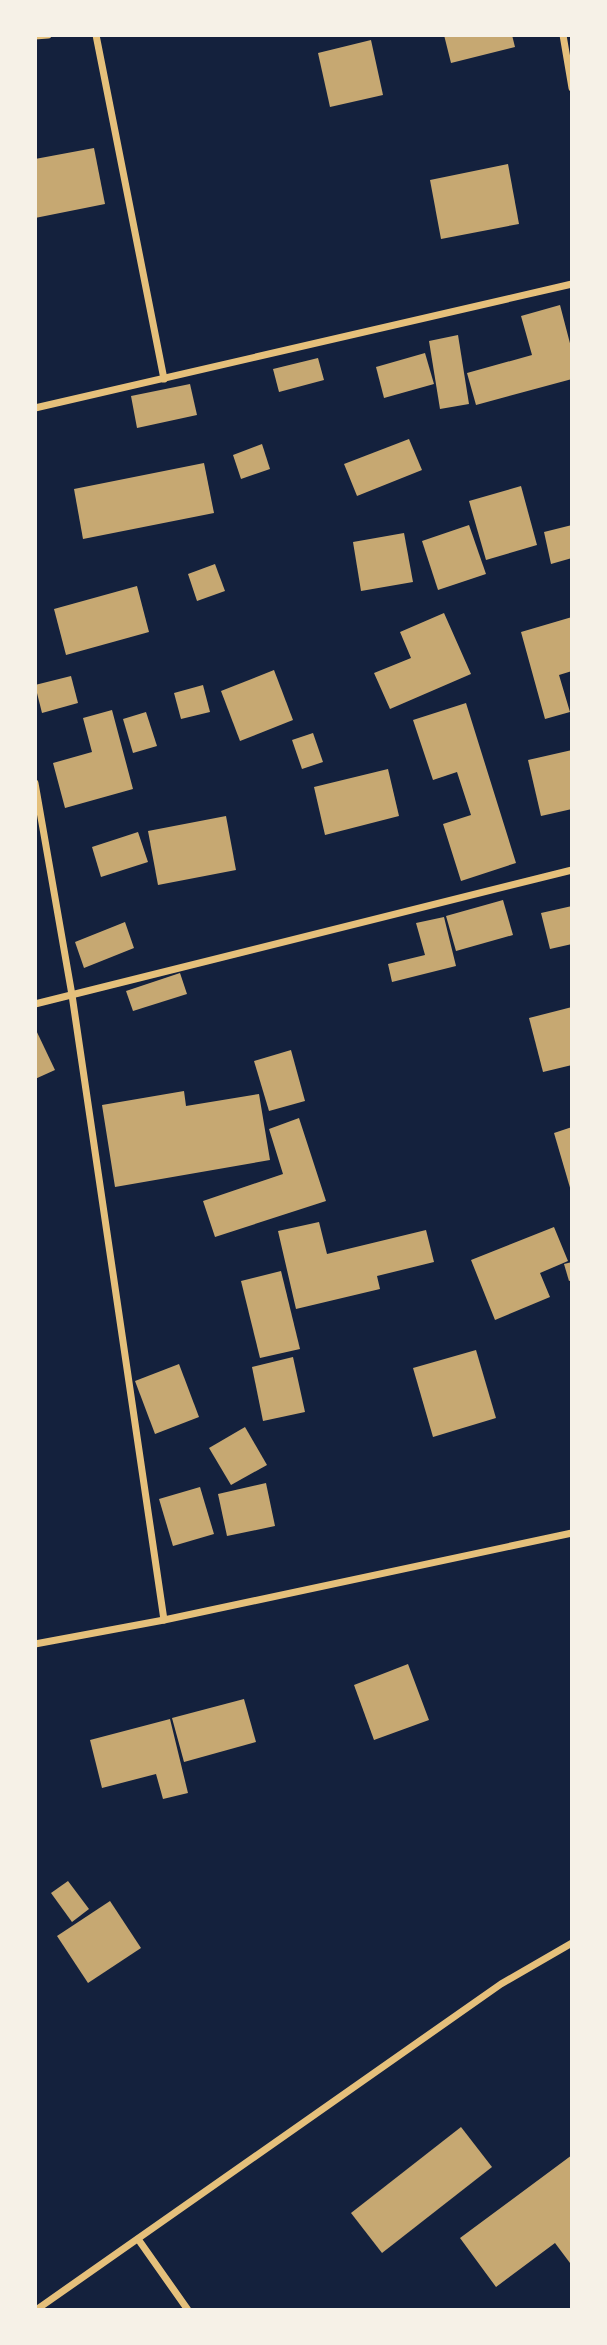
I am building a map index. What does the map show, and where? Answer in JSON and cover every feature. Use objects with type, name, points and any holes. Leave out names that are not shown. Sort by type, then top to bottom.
[{"type":"street","points":[[35,36],[48,35]]},
{"type":"street","points":[[96,35],[164,379]]},
{"type":"street","points":[[563,35],[572,88]]},
{"type":"street","points":[[35,408],[572,284]]},
{"type":"street","points":[[35,783],[72,995],[164,1620]]},
{"type":"street","points":[[35,1004],[572,870]]},
{"type":"street","points":[[35,1644],[164,1620],[572,1533]]},
{"type":"street","points":[[36,2310],[501,1984],[572,1943]]},
{"type":"street","points":[[138,2239],[188,2310]]},
{"type":"building","points":[[444,35],[512,35],[515,47],[451,63]]},
{"type":"building","points":[[371,40],[383,95],[330,107],[318,53]]},
{"type":"building","points":[[94,148],[105,204],[35,218],[35,159]]},
{"type":"building","points":[[508,164],[519,224],[441,239],[430,180]]},
{"type":"building","points":[[560,305],[572,351],[572,379],[476,405],[467,373],[532,355],[521,316]]},
{"type":"building","points":[[458,335],[469,404],[440,409],[429,341]]},
{"type":"building","points":[[425,353],[434,384],[384,398],[376,367]]},
{"type":"building","points":[[318,358],[324,380],[279,392],[273,369]]},
{"type":"building","points":[[190,384],[197,415],[137,428],[131,396]]},
{"type":"building","points":[[409,439],[422,470],[357,496],[344,464]]},
{"type":"building","points":[[262,444],[270,469],[241,479],[233,455]]},
{"type":"building","points":[[204,463],[214,513],[83,539],[74,489]]},
{"type":"building","points":[[521,486],[537,545],[486,560],[469,501]]},
{"type":"building","points":[[469,525],[486,574],[438,590],[422,541]]},
{"type":"building","points":[[572,525],[572,558],[551,564],[544,532]]},
{"type":"building","points":[[404,533],[413,582],[361,591],[353,542]]},
{"type":"building","points":[[215,564],[225,591],[197,601],[188,574]]},
{"type":"building","points":[[137,586],[149,632],[66,655],[54,609]]},
{"type":"building","points":[[444,613],[471,674],[390,709],[374,673],[411,658],[400,632]]},
{"type":"building","points":[[572,617],[572,671],[559,675],[570,712],[545,719],[521,632]]},
{"type":"building","points":[[274,670],[293,720],[240,741],[221,691]]},
{"type":"building","points":[[71,676],[78,703],[42,713],[35,685]]},
{"type":"building","points":[[203,685],[210,712],[181,719],[174,693]]},
{"type":"building","points":[[466,703],[516,863],[461,881],[443,824],[471,815],[457,772],[433,780],[413,720]]},
{"type":"building","points":[[112,710],[133,789],[65,808],[53,763],[92,752],[83,718]]},
{"type":"building","points":[[146,712],[157,746],[133,753],[123,719]]},
{"type":"building","points":[[313,733],[323,762],[302,769],[292,740]]},
{"type":"building","points":[[572,750],[572,809],[541,816],[528,760]]},
{"type":"building","points":[[388,769],[399,816],[325,835],[314,787]]},
{"type":"building","points":[[226,816],[236,870],[158,885],[148,831]]},
{"type":"building","points":[[138,832],[148,862],[101,877],[92,847]]},
{"type":"building","points":[[503,900],[513,935],[456,951],[446,916]]},
{"type":"building","points":[[572,906],[572,944],[550,949],[541,913]]},
{"type":"building","points":[[444,917],[456,966],[392,982],[388,964],[425,955],[416,923]]},
{"type":"building","points":[[125,922],[134,948],[84,968],[75,942]]},
{"type":"building","points":[[180,973],[187,994],[133,1011],[126,991]]},
{"type":"building","points":[[572,1007],[572,1065],[543,1072],[529,1018]]},
{"type":"building","points":[[35,1028],[55,1070],[35,1079]]},
{"type":"building","points":[[291,1050],[305,1101],[269,1111],[254,1061]]},
{"type":"building","points":[[184,1091],[186,1106],[259,1094],[270,1160],[115,1187],[102,1105]]},
{"type":"building","points":[[299,1118],[326,1201],[215,1237],[203,1201],[283,1174],[269,1129]]},
{"type":"building","points":[[572,1127],[572,1191],[571,1191],[554,1133]]},
{"type":"building","points":[[319,1222],[327,1254],[426,1230],[434,1262],[377,1276],[380,1289],[296,1309],[278,1231]]},
{"type":"building","points":[[554,1227],[568,1261],[540,1273],[550,1297],[495,1320],[471,1260]]},
{"type":"building","points":[[572,1262],[572,1280],[569,1281],[564,1264]]},
{"type":"building","points":[[281,1271],[300,1349],[260,1358],[241,1281]]},
{"type":"building","points":[[476,1350],[496,1418],[433,1437],[413,1368]]},
{"type":"building","points":[[293,1357],[305,1412],[263,1421],[252,1367]]},
{"type":"building","points":[[179,1364],[199,1417],[155,1434],[135,1381]]},
{"type":"building","points":[[245,1427],[267,1465],[231,1485],[209,1448]]},
{"type":"building","points":[[266,1483],[275,1526],[227,1536],[218,1494]]},
{"type":"building","points":[[200,1487],[214,1534],[173,1546],[159,1499]]},
{"type":"building","points":[[408,1664],[429,1720],[374,1740],[354,1685]]},
{"type":"building","points":[[244,1699],[256,1742],[184,1762],[172,1718]]},
{"type":"building","points":[[170,1719],[188,1793],[163,1799],[156,1774],[102,1788],[90,1740]]},
{"type":"building","points":[[68,1881],[89,1909],[72,1922],[51,1893]]},
{"type":"building","points":[[110,1901],[141,1948],[88,1983],[57,1936]]},
{"type":"building","points":[[461,2127],[492,2167],[382,2253],[351,2213]]},
{"type":"building","points":[[572,2155],[572,2262],[570,2263],[555,2243],[496,2287],[460,2238]]}]
